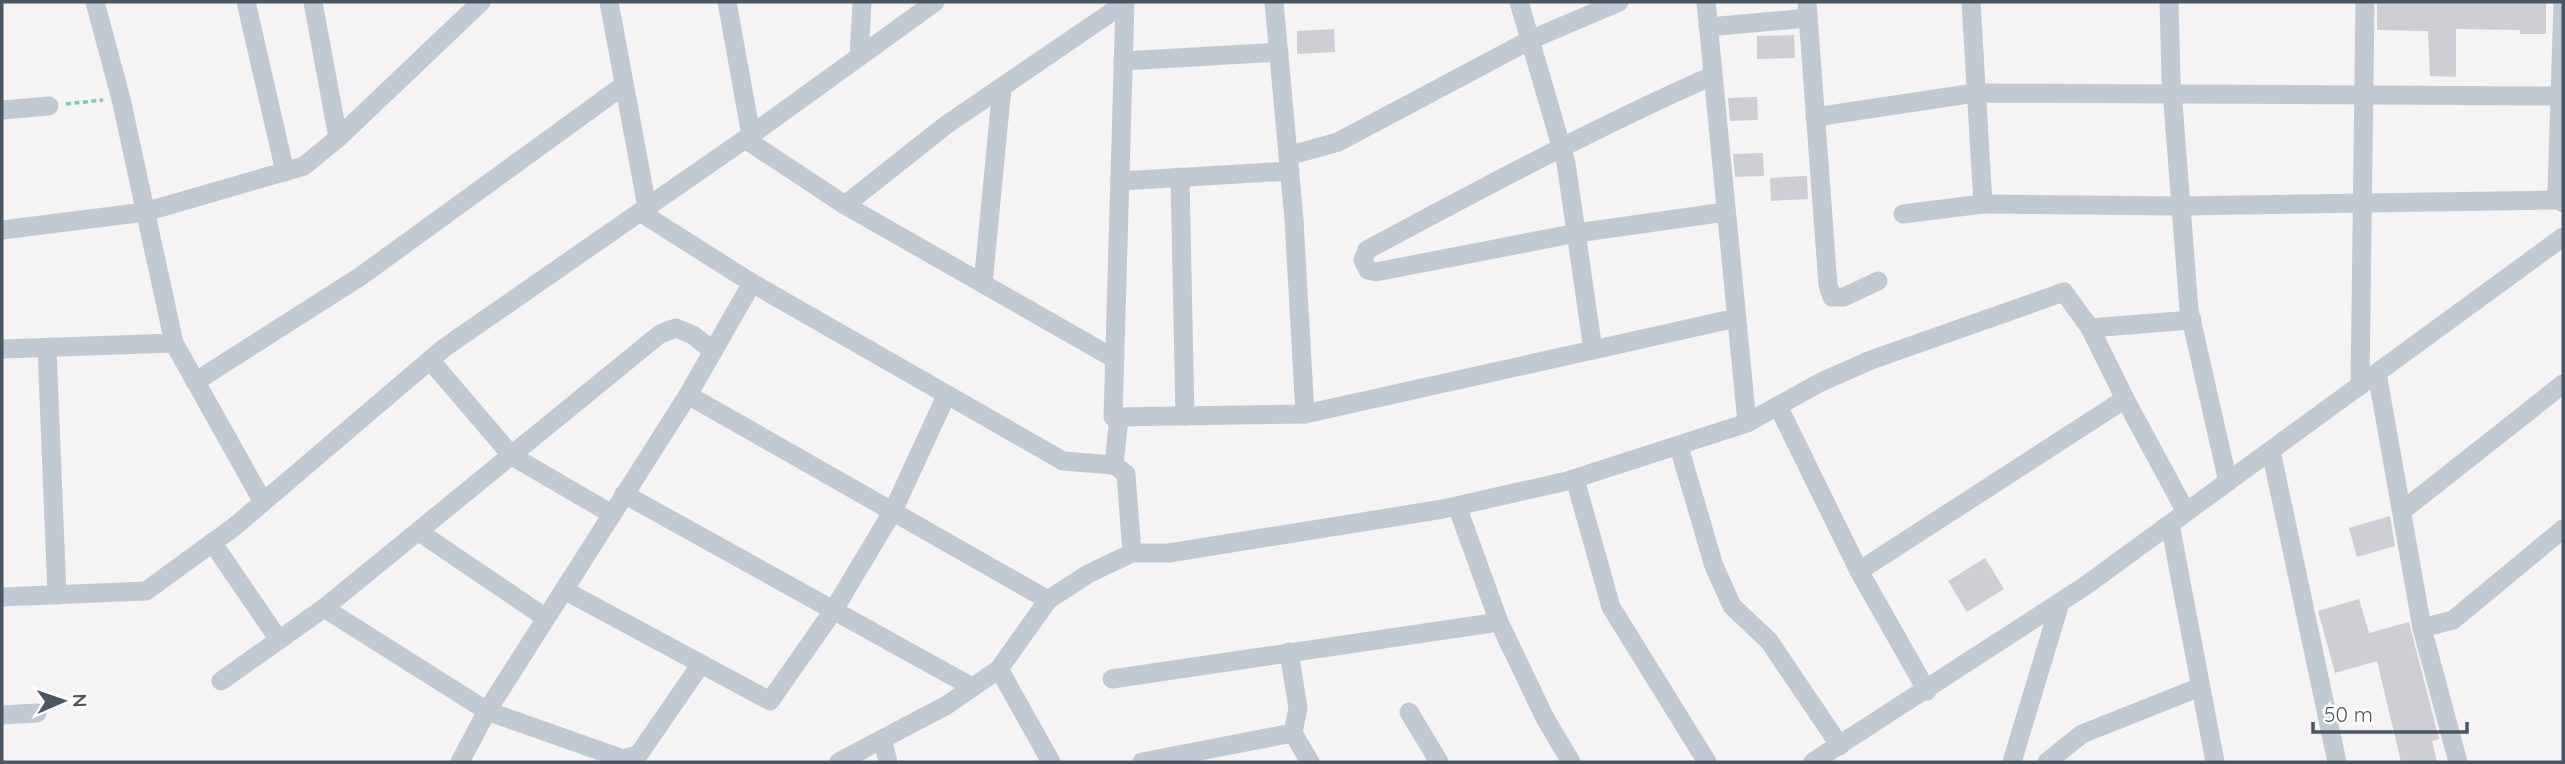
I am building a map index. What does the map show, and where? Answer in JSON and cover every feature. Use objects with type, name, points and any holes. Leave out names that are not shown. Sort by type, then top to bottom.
[{"type":"street","points":[[95,2],[121,99],[173,343],[263,502]]},
{"type":"street","points":[[246,2],[285,172]]},
{"type":"street","points":[[313,2],[338,138]]},
{"type":"street","points":[[2,230],[145,212],[304,166],[338,138],[481,2]]},
{"type":"street","points":[[609,2],[643,210],[752,283],[1063,461],[1114,465],[1126,474],[1132,552]]},
{"type":"street","points":[[727,2],[748,137],[845,205],[1115,359]]},
{"type":"street","points":[[859,57],[862,2]]},
{"type":"street","points":[[845,205],[946,125],[1125,2]]},
{"type":"street","points":[[1125,2],[1113,417],[1305,414],[1736,318]]},
{"type":"street","points":[[1275,2],[1289,163],[1305,414]]},
{"type":"street","points":[[1519,2],[1561,146],[1577,233],[1593,350]]},
{"type":"street","points":[[1120,181],[1180,177],[1289,163],[1338,142],[1530,40],[1619,2]]},
{"type":"street","points":[[1706,2],[1747,423]]},
{"type":"street","points":[[1971,2],[1983,204]]},
{"type":"street","points":[[2169,2],[2181,206],[2192,320],[2228,482]]},
{"type":"street","points":[[2360,386],[2365,2]]},
{"type":"street","points":[[1903,214],[1983,204],[2181,206],[2563,201],[2557,190],[2563,2]]},
{"type":"street","points":[[2,597],[146,591],[263,502],[430,360],[748,137],[932,3]]},
{"type":"street","points":[[1708,27],[1807,10],[1832,297],[1844,298],[1878,281]]},
{"type":"street","points":[[1123,61],[1279,52]]},
{"type":"street","points":[[1712,76],[1641,106],[1561,146],[1367,250],[1363,260],[1368,270],[1376,272],[1577,233],[1725,212]]},
{"type":"street","points":[[195,382],[361,276],[624,85]]},
{"type":"street","points":[[984,284],[1002,87]]},
{"type":"street","points":[[1815,117],[1975,93],[2560,96]]},
{"type":"street","points":[[2,110],[50,106]]},
{"type":"street","points":[[1180,177],[1185,416]]},
{"type":"street","points":[[1679,447],[1714,566],[1732,606],[1769,641],[1827,756],[2060,603],[2563,237]]},
{"type":"street","points":[[460,762],[487,711],[610,513],[688,395],[752,283]]},
{"type":"street","points":[[839,762],[999,669],[1048,600],[1088,574],[1132,552],[1169,553],[1457,506],[1575,479],[1747,423],[1821,382],[1871,360],[2064,292],[2090,328],[2186,512]]},
{"type":"street","points":[[2090,328],[2192,320]]},
{"type":"street","points":[[221,681],[324,608],[660,334],[676,328],[693,335],[713,351]]},
{"type":"street","points":[[2,349],[173,343]]},
{"type":"street","points":[[47,348],[57,594]]},
{"type":"street","points":[[430,360],[512,456],[610,513]]},
{"type":"street","points":[[2377,373],[2422,628],[2458,762]]},
{"type":"street","points":[[2402,511],[2563,384]]},
{"type":"street","points":[[688,395],[1048,600]]},
{"type":"street","points":[[564,590],[770,701],[833,611],[893,510],[946,396]]},
{"type":"street","points":[[1859,571],[2125,399]]},
{"type":"street","points":[[1778,406],[1859,571],[1927,691]]},
{"type":"street","points":[[1114,465],[1119,417]]},
{"type":"street","points":[[2271,451],[2337,762]]},
{"type":"street","points":[[1575,479],[1611,607],[1707,762]]},
{"type":"street","points":[[624,494],[972,687]]},
{"type":"street","points":[[1457,506],[1499,622],[1545,718],[1571,762]]},
{"type":"street","points":[[2170,524],[2215,762]]},
{"type":"street","points":[[2422,628],[2453,620],[2563,529]]},
{"type":"street","points":[[419,532],[546,618]]},
{"type":"street","points":[[212,542],[279,640]]},
{"type":"street","points":[[2012,762],[2060,603]]},
{"type":"street","points":[[324,608],[487,711],[613,757],[632,758],[645,747],[701,664]]},
{"type":"street","points":[[1112,679],[1499,622]]},
{"type":"street","points":[[1289,652],[1298,708],[1293,733],[1310,762]]},
{"type":"street","points":[[999,669],[1051,762]]},
{"type":"street","points":[[2047,762],[2082,734],[2200,687]]},
{"type":"street","points":[[1409,712],[1439,762]]},
{"type":"street","points":[[2,715],[37,713]]},
{"type":"street","points":[[1142,762],[1171,759],[1293,733]]},
{"type":"street","points":[[882,739],[888,762]]},
{"type":"path","points":[[50,106],[121,99]]},
{"type":"building","points":[[2377,2],[2546,2],[2546,34],[2520,34],[2520,30],[2456,29],[2456,77],[2430,76],[2428,31],[2377,30]]},
{"type":"building","points":[[1334,29],[1335,52],[1297,54],[1297,31]]},
{"type":"building","points":[[1794,35],[1795,58],[1757,59],[1757,36]]},
{"type":"building","points":[[1757,97],[1758,120],[1730,121],[1728,98]]},
{"type":"building","points":[[1763,153],[1764,176],[1735,177],[1733,154]]},
{"type":"building","points":[[1807,176],[1808,199],[1771,201],[1770,178]]},
{"type":"building","points":[[2390,516],[2395,546],[2357,557],[2349,528]]},
{"type":"building","points":[[1985,558],[2004,589],[1967,612],[1948,581]]},
{"type":"building","points":[[2359,599],[2369,633],[2409,622],[2439,739],[2432,741],[2437,762],[2401,762],[2377,661],[2335,673],[2318,611]]}]
